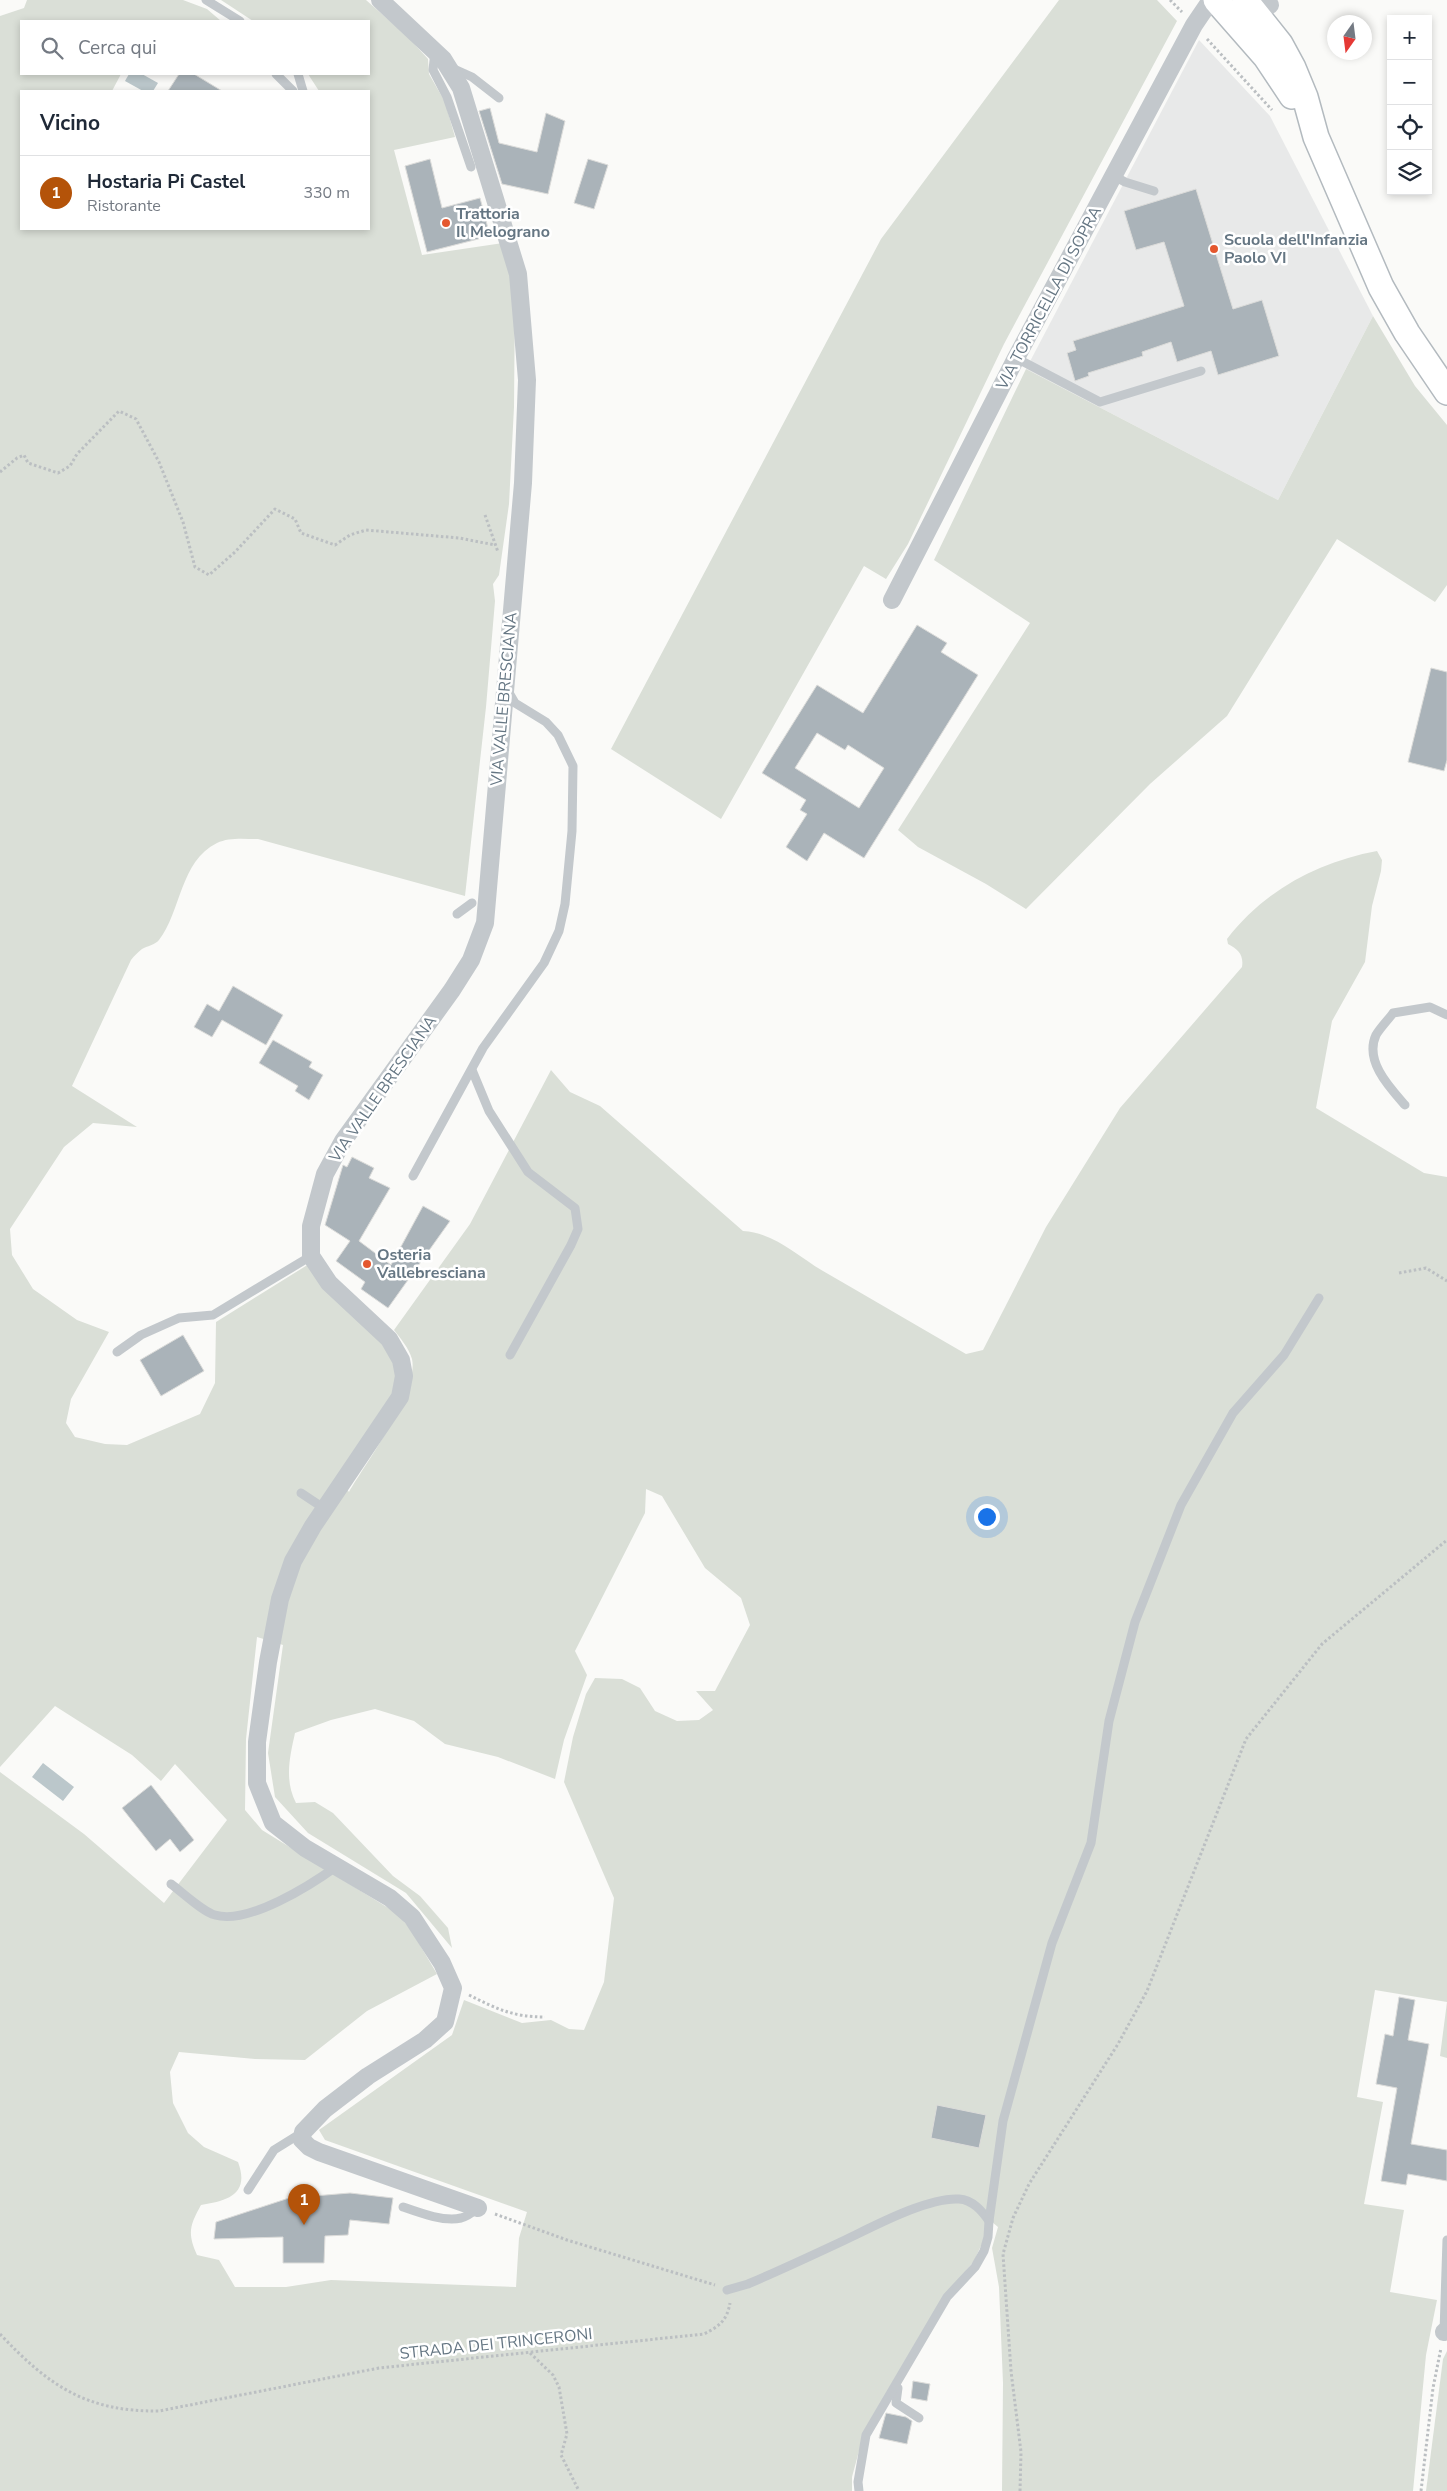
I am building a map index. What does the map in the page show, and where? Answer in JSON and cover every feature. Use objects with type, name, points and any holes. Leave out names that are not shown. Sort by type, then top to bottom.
[{"type":"street","name":"VIA VALLE BRESCIANA","points":[[311,1256],[311,1226],[326,1174],[343,1141],[452,990],[471,960],[485,922],[504,684],[523,483],[526,390],[518,274],[461,88],[450,67],[380,0]]},
{"type":"street","name":"VIA TORRICELLA DI SOPRA","points":[[892,600],[1016,358],[1194,25],[1211,0]]},
{"type":"street","points":[[1216,0],[1266,57],[1316,137]]},
{"type":"street","points":[[1246,0],[1280,44],[1293,68],[1305,97],[1316,137],[1381,287],[1407,332],[1447,392]]},
{"type":"street","points":[[311,1256],[329,1283],[389,1339],[401,1360],[404,1376],[400,1397],[325,1509],[293,1561],[280,1599],[268,1662],[257,1742],[257,1783],[273,1823],[305,1848],[390,1898],[412,1917],[442,1963],[453,1988],[445,2022],[425,2040],[368,2076],[325,2109],[303,2132],[302,2140],[308,2147],[320,2152],[478,2208]]},
{"type":"lane","points":[[206,0],[238,20]]},
{"type":"lane","points":[[435,51],[433,70],[447,97],[471,168]]},
{"type":"lane","points":[[450,67],[472,77],[499,98]]},
{"type":"lane","points":[[277,75],[292,90]]},
{"type":"lane","points":[[298,75],[303,90]]},
{"type":"lane","points":[[1114,176],[1125,182],[1154,191]]},
{"type":"lane","points":[[1016,358],[1100,402],[1202,371]]},
{"type":"lane","points":[[413,1176],[484,1048],[544,963],[553,946],[565,904],[572,831],[573,766],[558,734],[546,722],[515,703],[504,684]]},
{"type":"lane","points":[[457,914],[472,903]]},
{"type":"lane","points":[[1405,1105],[1385,1082],[1374,1058],[1376,1036],[1393,1013],[1430,1007],[1447,1015]]},
{"type":"lane","points":[[472,1070],[489,1111],[528,1172],[575,1208],[578,1218],[578,1229],[571,1245],[510,1355]]},
{"type":"lane","points":[[117,1352],[141,1335],[179,1318],[213,1315],[311,1256]]},
{"type":"lane","points":[[859,2491],[858,2482],[866,2435],[948,2297],[975,2267],[984,2251],[988,2237],[1003,2121],[1052,1942],[1091,1844],[1109,1721],[1135,1622],[1185,1497],[1233,1413],[1284,1355],[1319,1298]]},
{"type":"lane","points":[[301,1493],[325,1509]]},
{"type":"lane","points":[[171,1884],[214,1915],[239,1917],[292,1896],[337,1866]]},
{"type":"lane","points":[[248,2190],[274,2150],[303,2132]]},
{"type":"lane","points":[[726,2290],[748,2284],[876,2225],[945,2200],[961,2199],[972,2203],[982,2211],[989,2221]]},
{"type":"lane","points":[[403,2207],[419,2213],[457,2219],[463,2218],[478,2208]]},
{"type":"lane","points":[[1445,2331],[1447,2240]]},
{"type":"lane","points":[[898,2384],[896,2403],[919,2418]]},
{"type":"path","points":[[1170,0],[1272,110]]},
{"type":"path","points":[[0,472],[17,458],[24,455],[28,463],[58,473],[70,466],[77,454],[119,411],[136,419],[152,447],[183,522],[195,567],[209,575],[240,548],[275,509],[295,519],[301,533],[334,545],[350,535],[366,530],[459,538],[495,545]]},
{"type":"path","points":[[1399,1273],[1426,1268],[1447,1281]]},
{"type":"path","points":[[1020,2491],[1022,2452],[1011,2371],[1003,2254],[1013,2218],[1029,2184],[1118,2044],[1147,1991],[1246,1739],[1322,1644],[1447,1540]]},
{"type":"path","points":[[453,1988],[506,2014],[524,2017],[545,2017]]},
{"type":"path","points":[[478,2208],[567,2240],[726,2290]]},
{"type":"path","name":"STRADA DEI TRINCERONI","points":[[0,2334],[41,2374],[65,2390],[97,2405],[138,2411],[181,2408],[379,2368],[704,2334],[720,2325],[727,2316],[730,2303],[726,2290]]},
{"type":"path","points":[[1421,2491],[1433,2388],[1445,2331]]},
{"type":"path","points":[[530,2353],[554,2375],[559,2387],[567,2434],[562,2454],[579,2491]]},
{"type":"shaded area","points":[[27,0],[183,0],[207,9],[220,20],[20,20],[20,75],[120,75],[113,90],[20,90],[20,230],[370,230],[370,90],[318,90],[309,75],[370,75],[370,20],[251,20],[221,0],[366,0],[408,37],[428,59],[429,74],[445,102],[455,137],[394,150],[422,255],[503,243],[515,290],[514,407],[509,504],[499,575],[493,584],[495,601],[486,707],[465,896],[258,839],[222,841],[205,851],[195,862],[188,874],[166,929],[159,940],[142,949],[131,960],[72,1086],[137,1127],[93,1123],[64,1147],[10,1229],[12,1255],[33,1289],[77,1320],[109,1332],[71,1399],[66,1423],[75,1437],[105,1444],[127,1445],[200,1414],[215,1383],[216,1322],[309,1264],[378,1334],[398,1368],[392,1396],[341,1481],[349,1492],[389,1427],[408,1389],[412,1373],[412,1359],[407,1347],[394,1330],[470,1224],[551,1070],[570,1092],[600,1106],[743,1231],[775,1240],[823,1271],[966,1354],[983,1350],[1046,1227],[1120,1108],[1242,967],[1241,956],[1235,948],[1228,944],[1227,939],[1258,906],[1294,881],[1334,862],[1377,851],[1382,860],[1381,871],[1372,906],[1365,962],[1332,1021],[1316,1108],[1424,1173],[1447,1177],[1447,2002],[1375,1990],[1357,2097],[1383,2102],[1364,2204],[1404,2210],[1390,2292],[1437,2300],[1426,2355],[1413,2491],[1002,2491],[1003,2383],[999,2287],[992,2248],[998,2227],[992,2222],[974,2261],[946,2295],[859,2451],[852,2477],[852,2491],[0,2491],[0,1772],[84,1834],[164,1903],[227,1820],[175,1764],[161,1781],[132,1755],[55,1706],[0,1767],[0,16],[24,8]],"holes":[[[646,1489],[662,1496],[705,1568],[741,1598],[750,1625],[715,1691],[696,1691],[713,1710],[699,1720],[677,1721],[655,1711],[640,1688],[622,1679],[595,1678],[586,1694],[573,1737],[564,1782],[614,1898],[604,1982],[584,2030],[569,2029],[551,2020],[522,2023],[464,2000],[452,2035],[319,2130],[325,2140],[527,2212],[519,2238],[516,2287],[331,2280],[286,2287],[235,2287],[219,2260],[197,2255],[192,2241],[191,2229],[201,2205],[228,2198],[239,2189],[241,2173],[238,2162],[204,2147],[188,2133],[173,2103],[170,2072],[179,2052],[255,2059],[305,2060],[367,2011],[437,1974],[411,1930],[398,1914],[262,1830],[245,1810],[246,1739],[257,1637],[283,1645],[268,1753],[275,1797],[308,1833],[406,1893],[452,1948],[448,1928],[420,1896],[393,1876],[333,1813],[315,1802],[296,1803],[292,1794],[289,1777],[295,1733],[331,1720],[375,1709],[414,1721],[445,1744],[498,1757],[555,1779],[564,1740],[587,1675],[575,1651],[645,1513]]]},
{"type":"shaded area","points":[[1059,0],[1157,0],[1177,21],[1004,344],[908,544],[886,579],[864,566],[721,819],[611,749],[881,239]]},
{"type":"shaded area","name":"Scuola dell'Infanzia Paolo VI","points":[[1199,40],[1270,116],[1373,316],[1278,500],[1026,369]]},
{"type":"shaded area","points":[[128,75],[144,75],[158,83],[154,90],[141,90],[125,81]]},
{"type":"shaded area","points":[[1373,316],[1415,386],[1447,425],[1447,585],[1435,602],[1337,539],[1227,716],[1150,784],[1026,909],[986,884],[918,847],[898,830],[1030,623],[934,560],[1026,369],[1278,500]]},
{"type":"shaded area","points":[[43,1763],[74,1787],[63,1801],[32,1777]]},
{"type":"shaded area","points":[[1447,2002],[1447,2058],[1440,2056]]},
{"type":"shaded area","points":[[1447,2351],[1447,2491],[1426,2491],[1443,2359]]},
{"type":"building","points":[[178,75],[196,75],[220,90],[169,90]]},
{"type":"building","points":[[490,108],[499,143],[537,152],[546,113],[565,121],[548,194],[502,184],[479,111]]},
{"type":"building","points":[[430,159],[442,208],[480,198],[490,236],[427,252],[405,166]]},
{"type":"building","points":[[588,159],[608,165],[594,209],[574,203]]},
{"type":"building","points":[[1196,189],[1233,309],[1262,300],[1279,356],[1218,375],[1211,351],[1177,362],[1171,342],[1142,352],[1143,356],[1088,373],[1089,376],[1075,381],[1067,353],[1076,350],[1073,341],[1184,306],[1164,242],[1136,250],[1124,211]]},
{"type":"building","points":[[917,625],[947,643],[941,652],[978,675],[864,858],[824,833],[807,861],[786,847],[807,814],[800,810],[806,800],[762,773],[817,685],[863,713]],"holes":[[[817,733],[845,750],[848,745],[884,768],[859,808],[795,768]]]},
{"type":"building","points":[[1431,668],[1447,672],[1447,760],[1444,771],[1408,762]]},
{"type":"building","points":[[233,986],[283,1015],[266,1045],[222,1020],[212,1037],[194,1027],[207,1004],[219,1011]]},
{"type":"building","points":[[273,1040],[312,1062],[309,1067],[323,1075],[309,1100],[295,1091],[298,1086],[259,1063]]},
{"type":"building","points":[[352,1157],[374,1168],[369,1178],[390,1188],[359,1241],[391,1265],[423,1206],[450,1221],[388,1308],[361,1289],[365,1282],[336,1261],[350,1241],[325,1225],[343,1165],[347,1167]]},
{"type":"building","points":[[183,1335],[204,1371],[161,1396],[140,1360]]},
{"type":"building","points":[[151,1785],[194,1840],[180,1852],[170,1839],[156,1851],[122,1808]]},
{"type":"building","points":[[1399,1997],[1415,2000],[1408,2040],[1429,2044],[1411,2144],[1447,2150],[1447,2181],[1408,2174],[1406,2185],[1381,2181],[1397,2088],[1376,2084],[1385,2034],[1393,2036]]},
{"type":"building","points":[[937,2105],[986,2115],[979,2148],[931,2138]]},
{"type":"building","points":[[350,2193],[393,2198],[389,2224],[350,2220],[348,2235],[325,2236],[324,2263],[283,2263],[283,2237],[214,2239],[216,2222],[289,2198]]},
{"type":"building","points":[[913,2381],[930,2384],[927,2401],[911,2398]]},
{"type":"building","points":[[886,2413],[906,2417],[912,2421],[907,2444],[879,2438]]},
{"type":"place","name":"Trattoria Il Melograno","points":[[446,223]]},
{"type":"place","name":"Scuola dell'Infanzia Paolo VI","points":[[1214,249]]},
{"type":"place","name":"Osteria Vallebresciana","points":[[367,1264]]},
{"type":"place","name":"Hostaria Pi Castel","points":[[304,2225]]}]
